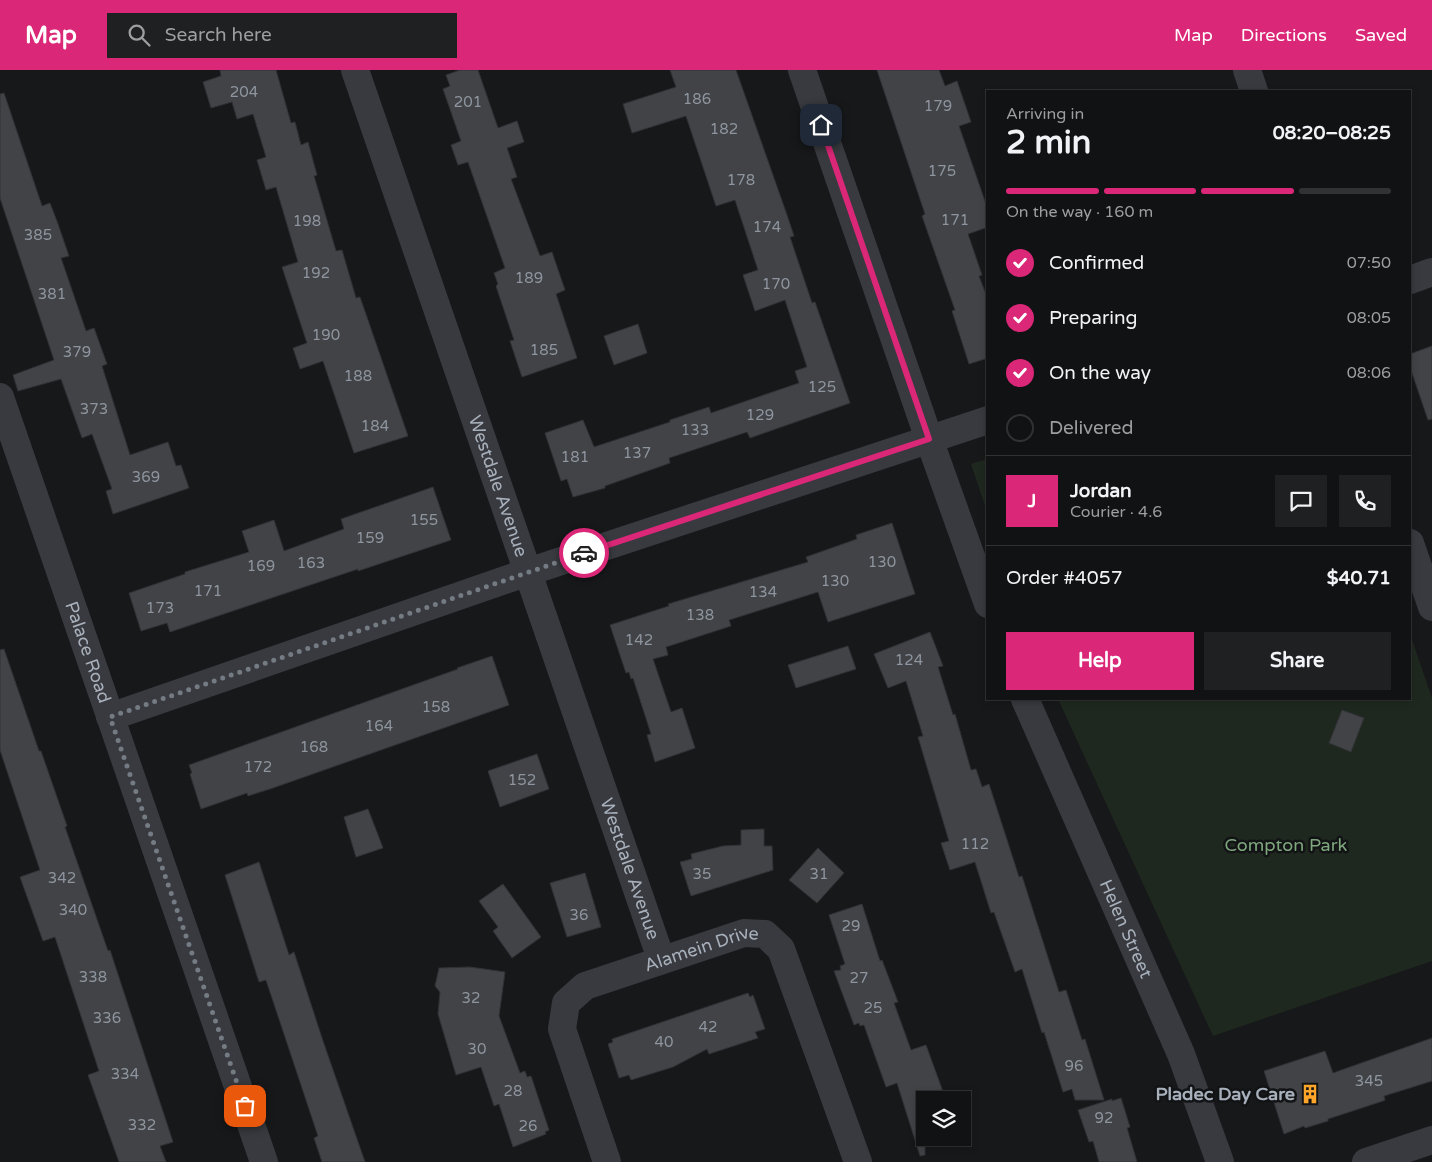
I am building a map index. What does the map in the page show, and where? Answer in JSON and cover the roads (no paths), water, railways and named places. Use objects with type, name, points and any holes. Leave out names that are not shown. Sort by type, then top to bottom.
[{"type":"street","name":"Westdale Avenue","points":[[355,70],[661,959]]},
{"type":"street","points":[[802,70],[986,598]]},
{"type":"street","points":[[1246,70],[1254,90]]},
{"type":"street","points":[[1411,280],[1432,272]]},
{"type":"street","name":"Palace Road","points":[[0,397],[264,1162]]},
{"type":"street","points":[[110,717],[528,572],[986,421]]},
{"type":"street","points":[[1411,546],[1432,607]]},
{"type":"street","name":"Helen Street","points":[[1025,700],[1181,1054],[1220,1162]]},
{"type":"street","name":"Alamein Drive","points":[[607,1162],[562,1029],[566,1003],[585,986],[661,959],[744,933],[765,934],[781,948],[858,1162]]},
{"type":"street","points":[[1366,1162],[1432,1140]]},
{"type":"place","name":"Pladec Day Care","points":[[1310,1094]]},
{"type":"park label","name":"Compton Park","points":[[1286,845]]}]
